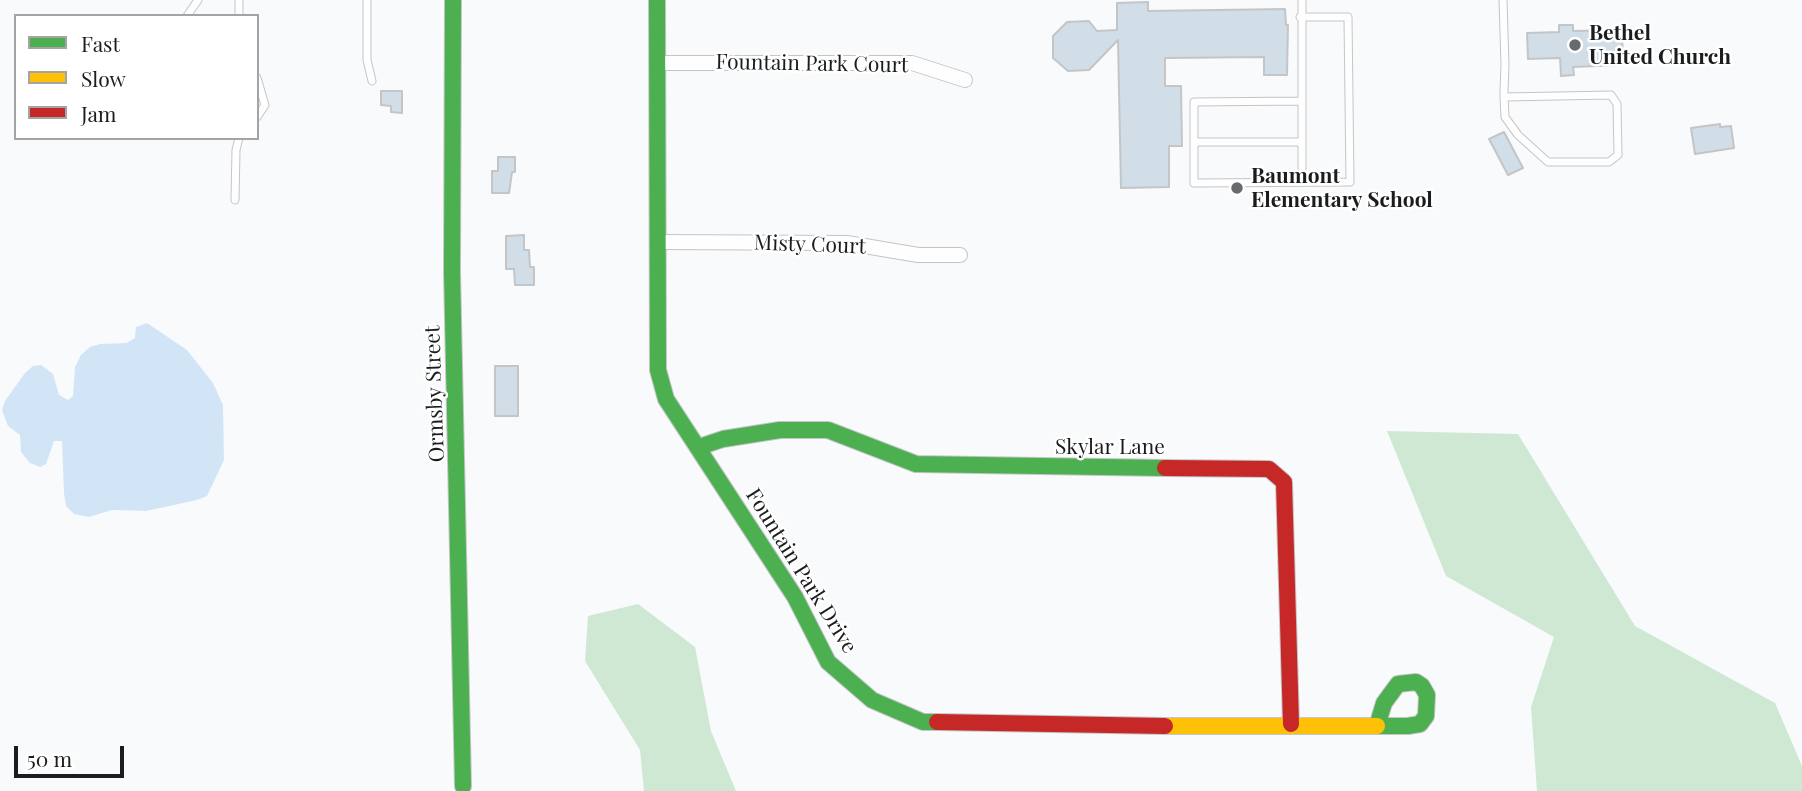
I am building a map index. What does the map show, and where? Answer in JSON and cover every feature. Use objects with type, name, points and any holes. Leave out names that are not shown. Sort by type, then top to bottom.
[{"type":"street","name":"Ormsby Street","points":[[453,0],[452,272],[458,454],[459,701],[463,786]]},
{"type":"street","name":"Fountain Park Drive","points":[[657,0],[658,370],[666,399],[795,597],[828,662],[872,700],[923,722],[1042,726],[1377,726]]},
{"type":"street","name":"Fountain Park Court","points":[[658,63],[912,63],[965,80]]},
{"type":"street","name":"Misty Court","points":[[659,242],[846,243],[918,255],[960,255]]},
{"type":"street","name":"Skylar Lane","points":[[699,447],[723,439],[779,430],[828,430],[916,464],[1269,469],[1284,482],[1291,724]]},
{"type":"lane","points":[[367,0],[367,60],[372,81]]},
{"type":"lane","points":[[1301,182],[1302,0]]},
{"type":"lane","points":[[1503,0],[1504,97],[1505,117],[1518,135],[1548,162],[1609,162],[1618,155],[1617,104],[1611,95],[1504,97]]},
{"type":"lane","points":[[1300,17],[1348,17],[1350,182],[1194,183],[1194,102],[1301,101]]},
{"type":"lane","points":[[259,82],[265,105],[259,114]]},
{"type":"lane","points":[[235,201],[238,140]]},
{"type":"lane","points":[[1194,142],[1301,142]]},
{"type":"green space","points":[[1387,431],[1518,434],[1635,626],[1775,703],[1802,766],[1802,791],[1537,791],[1531,707],[1554,637],[1446,576]]},
{"type":"green space","points":[[638,604],[695,647],[711,731],[736,791],[644,791],[640,750],[585,661],[588,616]]},
{"type":"water","points":[[147,323],[187,350],[213,383],[223,405],[224,460],[207,496],[197,500],[146,511],[112,510],[89,517],[74,514],[66,506],[62,441],[54,441],[46,464],[40,467],[30,463],[21,452],[20,435],[8,426],[2,410],[5,401],[25,373],[33,366],[41,365],[53,374],[59,395],[68,400],[73,396],[75,367],[81,355],[90,347],[100,344],[127,343],[135,338],[136,327]]},
{"type":"building","points":[[1148,2],[1148,11],[1285,9],[1288,25],[1287,75],[1264,75],[1264,57],[1165,58],[1165,86],[1181,86],[1182,146],[1169,146],[1169,187],[1121,188],[1118,40],[1089,70],[1068,71],[1053,58],[1053,36],[1067,22],[1089,21],[1097,31],[1117,30],[1117,3]]},
{"type":"building","name":"Bethel United Church","points":[[1559,25],[1573,25],[1573,31],[1622,30],[1623,65],[1573,67],[1574,75],[1561,76],[1560,58],[1528,59],[1527,33],[1559,32]]},
{"type":"building","points":[[381,91],[402,91],[402,113],[391,112],[391,106],[381,105]]},
{"type":"building","points":[[1720,124],[1720,127],[1731,126],[1734,148],[1695,154],[1691,128]]},
{"type":"building","points":[[1504,132],[1523,168],[1508,175],[1489,139]]},
{"type":"building","points":[[498,157],[515,157],[515,172],[512,172],[509,193],[492,193],[492,171],[498,171]]},
{"type":"building","points":[[524,235],[524,250],[529,250],[530,267],[534,267],[534,285],[515,285],[514,269],[506,269],[506,236]]},
{"type":"building","points":[[495,366],[518,366],[518,416],[495,416]]},
{"type":"traffic: fast","points":[[453,0],[452,272],[463,786]]},
{"type":"traffic: fast","points":[[657,0],[658,370],[666,399],[795,597],[828,662],[872,700],[923,722],[937,722]]},
{"type":"traffic: fast","points":[[699,447],[723,439],[780,430],[828,430],[916,464],[1165,468]]},
{"type":"traffic: fast","points":[[1416,682],[1422,686],[1427,695],[1426,716],[1420,724],[1377,726],[1384,703],[1398,684],[1416,682]]},
{"type":"traffic: slow","points":[[1165,726],[1377,726]]},
{"type":"traffic: jam","points":[[1165,468],[1269,469],[1284,482],[1291,724]]},
{"type":"traffic: jam","points":[[937,722],[1165,726]]},
{"type":"place","name":"Bethel United Church","points":[[1575,45]]},
{"type":"place","name":"Baumont Elementary School","points":[[1237,188]]}]
